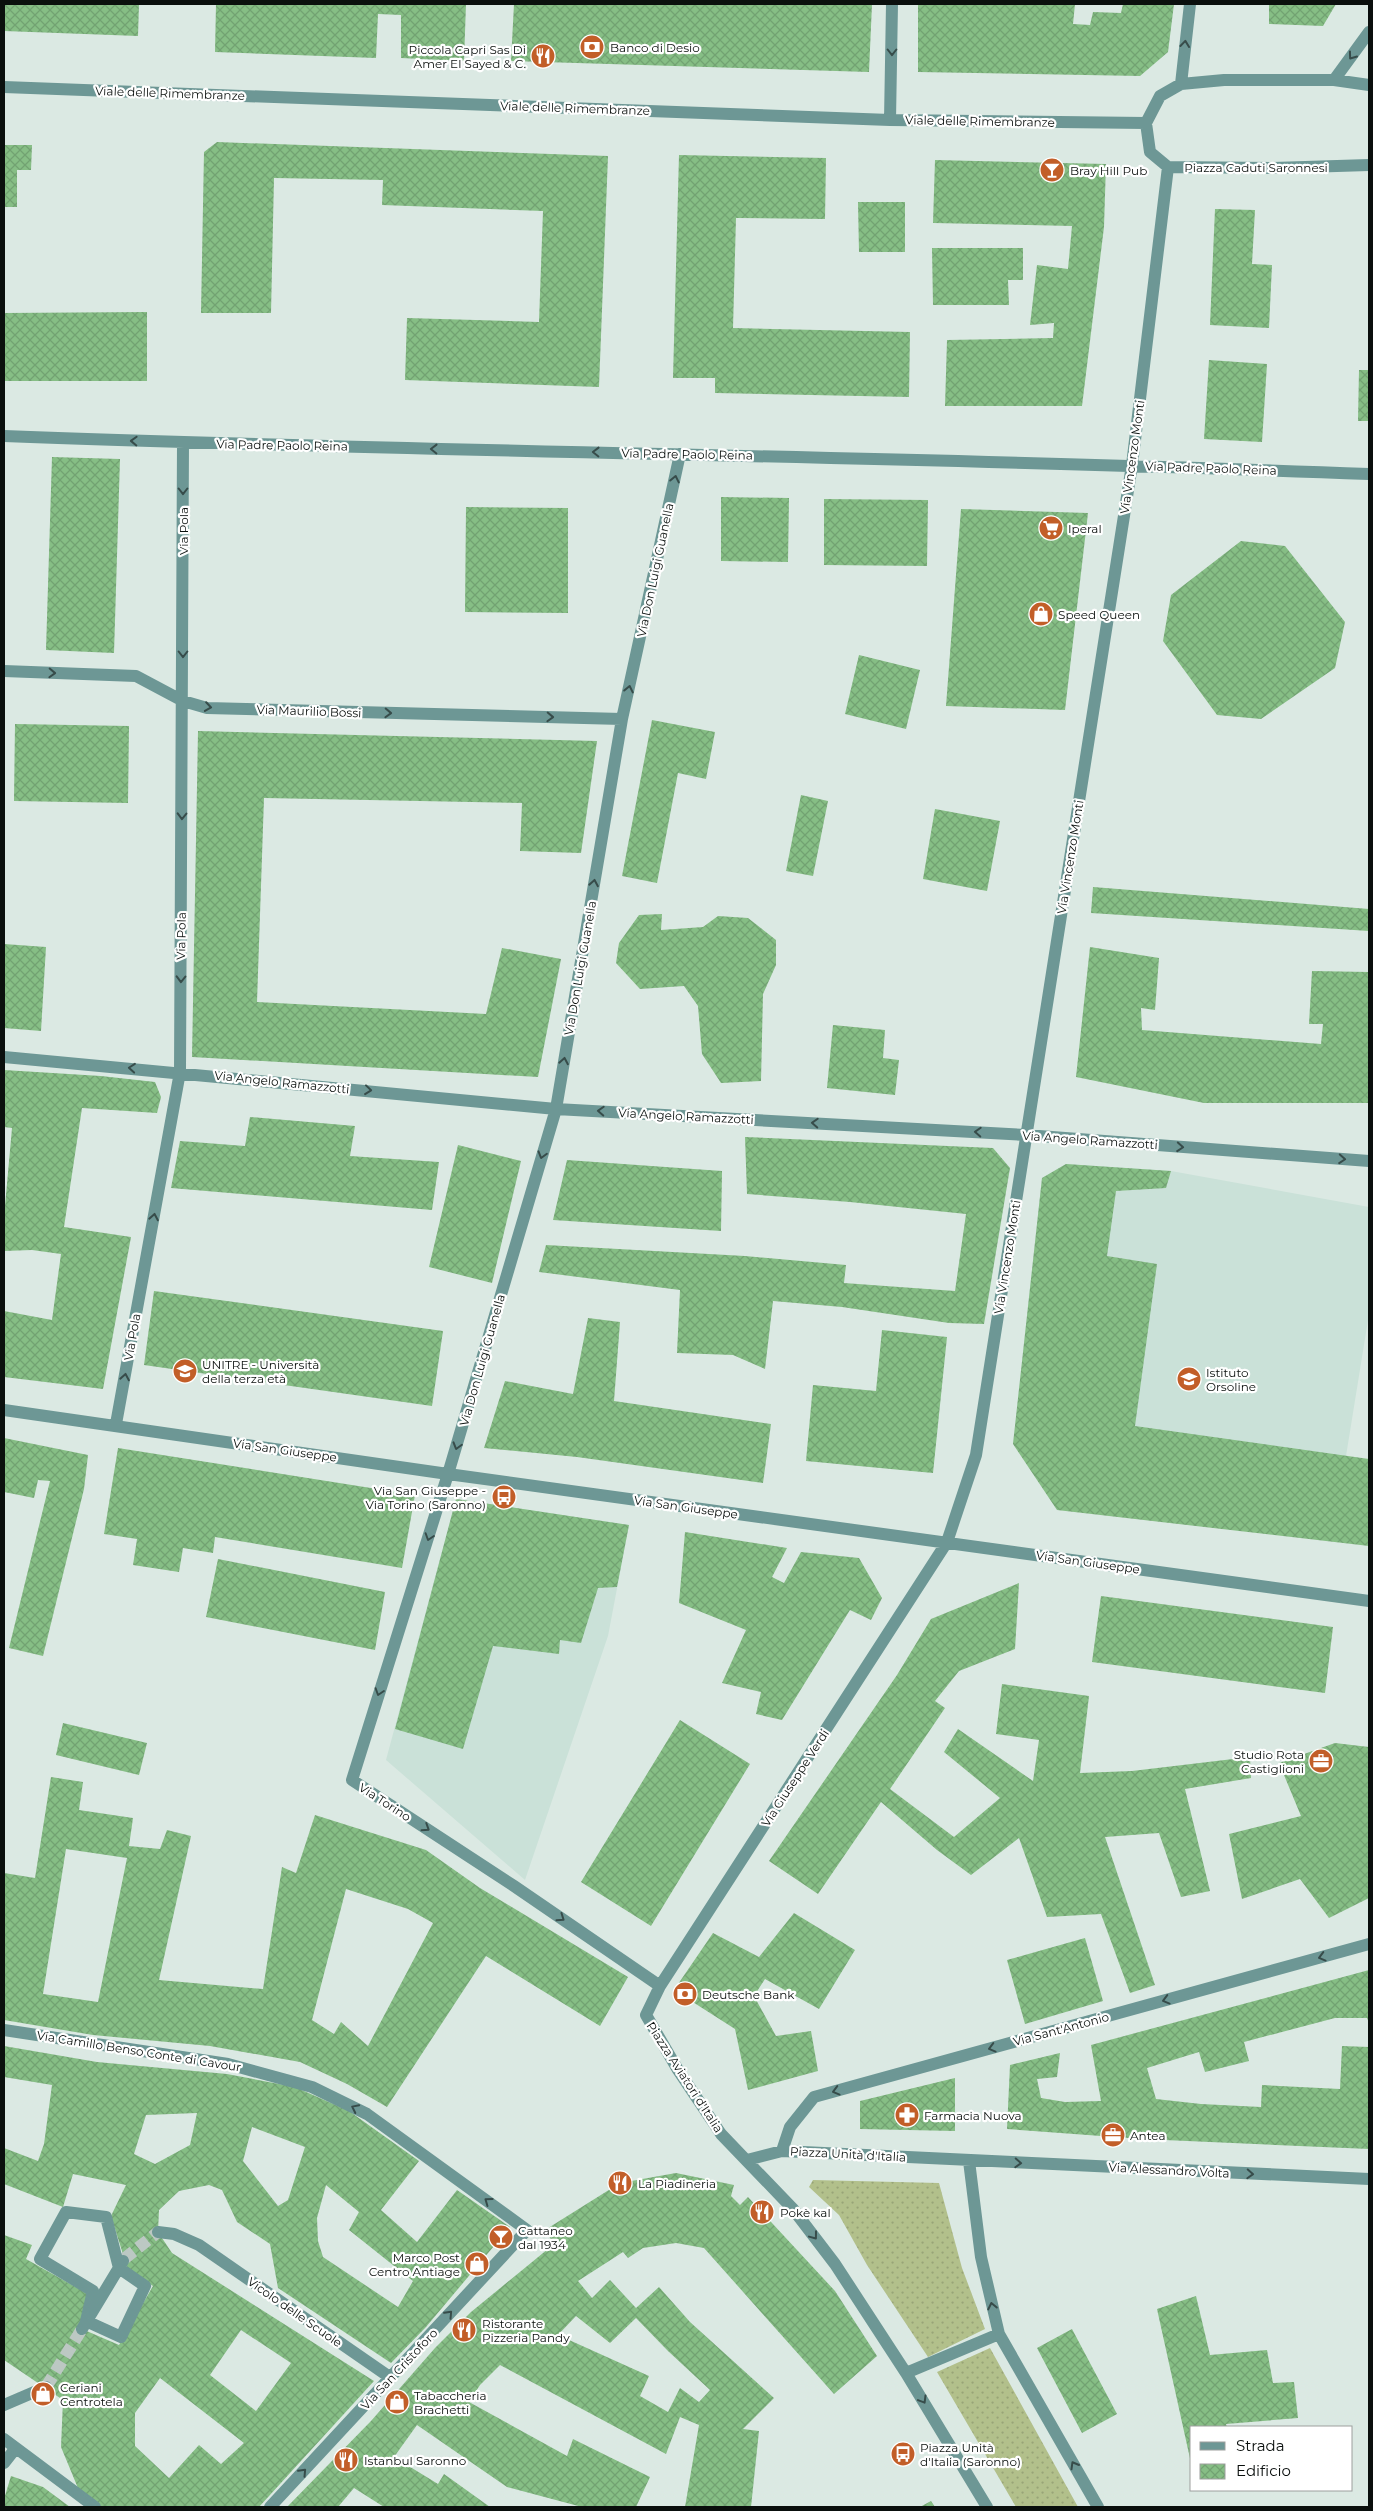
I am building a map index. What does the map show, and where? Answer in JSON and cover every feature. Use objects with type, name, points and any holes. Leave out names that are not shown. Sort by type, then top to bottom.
[{"type":"street","points":[[890,120],[892,4]]},
{"type":"street","points":[[1181,84],[1190,4]]},
{"type":"street","points":[[1334,80],[1369,32]]},
{"type":"street","points":[[1146,123],[1160,96],[1181,84],[1224,80],[1334,80],[1369,85]]},
{"type":"street","name":"Viale delle Rimembranze","points":[[4,87],[890,120],[1146,123]]},
{"type":"street","name":"Piazza Caduti Saronnesi","points":[[1146,123],[1150,152],[1168,167],[1273,168],[1369,165]]},
{"type":"street","name":"Via Vincenzo Monti","points":[[947,1542],[976,1455],[1132,465],[1168,167]]},
{"type":"street","name":"Via Padre Paolo Reina","points":[[4,436],[183,443],[1132,465],[1369,474]]},
{"type":"street","name":"Via Pola","points":[[116,1424],[180,1072],[183,443]]},
{"type":"street","name":"Via Don Luigi Guanella","points":[[448,1474],[556,1109],[622,719],[680,454]]},
{"type":"street","name":"Via Maurilio Bossi","points":[[4,671],[136,676],[183,701],[207,708],[622,719]]},
{"type":"street","name":"Via Angelo Ramazzotti","points":[[4,1057],[180,1072],[556,1109],[1026,1135],[1369,1162]]},
{"type":"street","name":"Via San Giuseppe","points":[[4,1410],[116,1424],[448,1474],[860,1532],[947,1542],[1369,1601]]},
{"type":"street","name":"Via Torino","points":[[448,1474],[352,1780],[514,1886],[660,1986]]},
{"type":"street","name":"Via Giuseppe Verdi","points":[[646,2015],[660,1986],[947,1542]]},
{"type":"street","name":"Via Sant'Antonio","points":[[782,2151],[790,2127],[814,2097],[1369,1944]]},
{"type":"street","name":"Piazza Aviatori d'Italia","points":[[646,2015],[678,2070],[721,2134],[747,2160]]},
{"type":"street","name":"Via Camillo Benso Conte di Cavour","points":[[4,2030],[228,2064],[312,2087],[367,2114],[527,2230]]},
{"type":"street","name":"Piazza Unità d'Italia","points":[[747,2160],[782,2151],[969,2161]]},
{"type":"street","points":[[747,2160],[793,2209],[835,2264],[906,2373],[987,2507]]},
{"type":"street","points":[[969,2161],[981,2257],[998,2334],[1098,2507]]},
{"type":"street","name":"Via Alessandro Volta","points":[[969,2161],[1369,2179]]},
{"type":"street","points":[[66,2212],[106,2217],[122,2264],[145,2286],[121,2337],[84,2325],[93,2291],[40,2259],[66,2212]]},
{"type":"street","name":"Via San Cristoforo","points":[[270,2507],[527,2230]]},
{"type":"street","name":"Vicolo delle Scuole","points":[[158,2232],[174,2234],[199,2245],[391,2378]]},
{"type":"street","points":[[84,2325],[122,2264]]},
{"type":"street","points":[[906,2373],[998,2334]]},
{"type":"street","points":[[4,2405],[46,2387]]},
{"type":"street","points":[[4,2439],[94,2507]]},
{"type":"street","points":[[4,2464],[15,2449]]},
{"type":"shaded area","name":"Istituto Orsoline","points":[[1066,1164],[1171,1171],[1369,1207],[1369,1314],[1346,1456],[1013,1444],[1042,1178]]},
{"type":"shaded area","points":[[456,1499],[629,1525],[608,1636],[525,1880],[386,1760]]},
{"type":"green space","points":[[813,2180],[939,2183],[962,2268],[985,2329],[928,2357],[867,2265],[839,2215],[809,2187]]},
{"type":"green space","points":[[990,2348],[1078,2507],[1016,2507],[937,2372]]},
{"type":"building","points":[[4,4],[139,4],[138,36],[4,31]]},
{"type":"building","points":[[216,4],[466,4],[464,61],[401,58],[401,15],[378,14],[376,58],[215,52]]},
{"type":"building","points":[[514,4],[872,4],[869,72],[511,61]]},
{"type":"building","points":[[918,4],[1075,4],[1073,24],[1090,25],[1093,12],[1121,13],[1123,4],[1174,4],[1168,52],[1140,76],[918,72]]},
{"type":"building","points":[[1269,4],[1336,4],[1323,26],[1269,24]]},
{"type":"building","points":[[217,142],[608,156],[599,387],[405,380],[407,318],[539,322],[543,211],[382,205],[383,180],[274,178],[271,313],[201,313],[204,152]]},
{"type":"building","points":[[4,145],[32,145],[31,170],[17,170],[17,207],[4,207]]},
{"type":"building","points":[[679,155],[826,158],[825,219],[736,218],[733,328],[910,332],[909,397],[715,393],[715,378],[673,378]]},
{"type":"building","points":[[935,160],[1106,164],[1104,227],[1082,406],[945,406],[947,340],[1053,338],[1054,323],[1030,325],[1037,265],[1068,269],[1072,226],[933,223]]},
{"type":"building","points":[[858,202],[905,202],[905,252],[859,252]]},
{"type":"building","points":[[1215,209],[1255,210],[1252,264],[1272,265],[1269,328],[1210,325]]},
{"type":"building","points":[[932,248],[1023,248],[1023,280],[1008,280],[1009,305],[933,305]]},
{"type":"building","points":[[147,312],[147,381],[4,381],[4,313]]},
{"type":"building","points":[[1209,360],[1267,364],[1262,442],[1204,439]]},
{"type":"building","points":[[1359,370],[1369,370],[1369,421],[1358,421]]},
{"type":"building","points":[[52,457],[120,459],[114,653],[46,650]]},
{"type":"building","points":[[721,497],[789,498],[788,562],[721,561]]},
{"type":"building","points":[[824,499],[928,500],[927,566],[824,565]]},
{"type":"building","points":[[466,507],[568,508],[568,613],[465,612]]},
{"type":"building","points":[[961,509],[1088,513],[1065,710],[946,706]]},
{"type":"building","points":[[1241,541],[1285,546],[1345,622],[1335,668],[1261,719],[1217,715],[1163,641],[1171,595]]},
{"type":"building","points":[[859,655],[920,670],[906,729],[845,714]]},
{"type":"building","points":[[652,720],[715,732],[706,779],[678,773],[657,883],[622,876]]},
{"type":"building","points":[[15,724],[129,726],[128,803],[14,801]]},
{"type":"building","points":[[198,731],[597,741],[581,853],[520,851],[522,803],[264,798],[257,1002],[486,1014],[502,948],[561,959],[538,1077],[192,1057]]},
{"type":"building","points":[[801,795],[828,801],[813,876],[786,871]]},
{"type":"building","points":[[935,809],[1000,821],[987,891],[923,879]]},
{"type":"building","points":[[1093,887],[1369,909],[1369,931],[1091,913]]},
{"type":"building","points":[[662,914],[661,930],[703,927],[718,916],[748,918],[776,940],[776,965],[763,994],[761,1081],[721,1083],[702,1054],[698,1006],[684,986],[640,989],[616,963],[619,943],[639,915]]},
{"type":"building","points":[[4,944],[46,947],[41,1031],[4,1028]]},
{"type":"building","points":[[1090,947],[1159,958],[1155,1010],[1141,1008],[1142,1030],[1321,1044],[1323,1024],[1309,1024],[1312,971],[1369,972],[1369,1103],[1204,1103],[1076,1077]]},
{"type":"building","points":[[833,1025],[885,1030],[883,1058],[899,1060],[895,1095],[827,1088]]},
{"type":"building","points":[[4,1070],[101,1076],[155,1082],[161,1097],[157,1113],[82,1108],[64,1227],[131,1237],[103,1389],[4,1377],[4,1311],[52,1320],[61,1254],[32,1250],[4,1251],[4,1217],[12,1128],[4,1127]]},
{"type":"building","points":[[250,1117],[355,1126],[350,1156],[439,1162],[432,1210],[171,1188],[180,1141],[245,1146]]},
{"type":"building","points":[[745,1137],[993,1148],[1010,1168],[984,1324],[949,1323],[842,1307],[773,1301],[765,1369],[733,1355],[677,1353],[680,1290],[539,1272],[546,1245],[745,1256],[846,1265],[844,1283],[955,1291],[966,1214],[747,1194]]},
{"type":"building","points":[[458,1145],[521,1161],[492,1283],[429,1267]]},
{"type":"building","points":[[567,1160],[722,1171],[721,1231],[553,1220]]},
{"type":"building","points":[[1066,1164],[1171,1171],[1166,1188],[1116,1191],[1107,1256],[1157,1264],[1135,1426],[1369,1459],[1369,1546],[1057,1510],[1013,1444],[1042,1178]]},
{"type":"building","points":[[154,1291],[443,1331],[432,1406],[144,1365]]},
{"type":"building","points":[[588,1318],[620,1322],[614,1401],[771,1424],[763,1483],[577,1457],[484,1448],[505,1381],[573,1394]]},
{"type":"building","points":[[882,1330],[947,1337],[933,1473],[806,1461],[813,1385],[876,1391]]},
{"type":"building","points":[[4,1438],[88,1455],[84,1489],[43,1656],[9,1648],[50,1481],[38,1480],[34,1498],[4,1492]]},
{"type":"building","points":[[118,1448],[415,1495],[402,1568],[215,1537],[213,1553],[183,1548],[179,1572],[133,1565],[137,1539],[104,1534]]},
{"type":"building","points":[[456,1499],[629,1525],[617,1587],[598,1588],[581,1643],[560,1640],[559,1654],[493,1646],[463,1749],[395,1729]]},
{"type":"building","points":[[685,1532],[787,1548],[772,1577],[784,1583],[801,1552],[859,1558],[882,1598],[871,1620],[850,1610],[782,1720],[756,1714],[761,1692],[722,1683],[746,1630],[679,1603]]},
{"type":"building","points":[[218,1559],[385,1592],[375,1650],[206,1617]]},
{"type":"building","points":[[1019,1583],[1015,1649],[959,1671],[935,1701],[945,1708],[890,1789],[954,1837],[1000,1798],[944,1752],[958,1729],[1033,1781],[1039,1740],[996,1734],[1002,1684],[1089,1696],[1080,1773],[1132,1771],[1250,1757],[1251,1778],[1185,1789],[1210,1891],[1181,1897],[1159,1833],[1105,1837],[1155,1985],[1130,1993],[1101,1914],[1047,1917],[1019,1838],[971,1875],[937,1850],[881,1802],[818,1894],[769,1861],[897,1675],[931,1619]]},
{"type":"building","points":[[1101,1596],[1333,1627],[1325,1693],[1092,1662]]},
{"type":"building","points":[[680,1720],[750,1764],[651,1926],[581,1882]]},
{"type":"building","points":[[63,1723],[147,1743],[139,1775],[56,1755]]},
{"type":"building","points":[[1335,1743],[1369,1747],[1369,1898],[1329,1918],[1300,1879],[1242,1899],[1229,1834],[1301,1816],[1279,1763]]},
{"type":"building","points":[[51,1777],[83,1782],[79,1810],[133,1818],[129,1846],[160,1849],[167,1830],[191,1836],[159,1980],[263,1989],[282,1867],[296,1873],[315,1815],[426,1850],[480,1888],[628,1977],[600,2026],[486,1956],[387,2107],[347,2084],[300,2062],[210,2046],[93,2035],[4,2020],[4,1873],[35,1878]],"holes":[[[66,1849],[127,1858],[98,2002],[43,1994]],[[346,1889],[408,1909],[433,1923],[368,2046],[341,2022],[334,2034],[312,2020]]]},
{"type":"building","points":[[794,1913],[855,1950],[819,2009],[765,1979],[754,1996],[776,2036],[811,2031],[818,2071],[748,2090],[735,2029],[674,1990],[713,1933],[759,1957]]},
{"type":"building","points":[[1085,1938],[1103,2001],[1025,2024],[1007,1960]]},
{"type":"building","points":[[1369,1970],[1369,2023],[1367,2018],[1335,2018],[1244,2042],[1249,2061],[1205,2072],[1199,2052],[1147,2068],[1156,2099],[1201,2104],[1261,2107],[1262,2085],[1340,2089],[1342,2046],[1369,2047],[1369,2149],[1142,2139],[1007,2129],[1010,2065],[1060,2053],[1057,2077],[1037,2079],[1041,2098],[1065,2102],[1101,2101],[1091,2045]]},
{"type":"building","points":[[4,2046],[97,2062],[227,2074],[295,2087],[349,2111],[419,2161],[381,2210],[417,2242],[457,2190],[510,2227],[426,2327],[391,2363],[278,2288],[270,2244],[237,2222],[222,2190],[209,2185],[179,2191],[159,2210],[158,2232],[172,2253],[374,2381],[259,2507],[101,2507],[80,2493],[61,2447],[63,2400],[4,2360],[4,2235],[32,2245],[26,2259],[88,2294],[82,2329],[119,2345],[153,2286],[128,2270],[111,2216],[126,2185],[73,2174],[63,2207],[4,2184],[4,2148],[38,2161],[44,2144],[52,2085],[4,2077]],"holes":[[[197,2113],[190,2145],[155,2164],[134,2154],[146,2115]],[[252,2127],[305,2147],[288,2200],[278,2206],[243,2161]],[[326,2185],[359,2212],[349,2230],[413,2281],[398,2307],[323,2257],[318,2241],[317,2218]],[[241,2330],[291,2363],[256,2411],[210,2375]],[[160,2378],[244,2443],[221,2464],[199,2445],[169,2478],[135,2446],[135,2413]]]},
{"type":"building","name":"Farmacia Nuova","points":[[955,2078],[955,2131],[860,2129],[860,2101]]},
{"type":"building","points":[[676,2173],[734,2185],[731,2196],[740,2205],[748,2197],[835,2291],[877,2356],[834,2394],[704,2248],[676,2243],[643,2248],[628,2258],[623,2252],[578,2281],[592,2298],[610,2280],[636,2308],[659,2287],[690,2322],[774,2398],[743,2429],[759,2431],[751,2507],[685,2507],[699,2425],[680,2417],[666,2454],[500,2365],[480,2385],[469,2402],[567,2456],[573,2439],[650,2477],[636,2507],[582,2507],[507,2487],[417,2425],[394,2457],[438,2484],[444,2474],[490,2507],[384,2507],[354,2488],[338,2507],[287,2507],[371,2421],[435,2348],[471,2312],[554,2244],[545,2230],[620,2183]],"holes":[[[576,2316],[610,2343],[636,2318],[710,2390],[699,2402],[680,2388],[668,2412],[640,2396],[649,2376],[558,2335]]]},
{"type":"building","points":[[1196,2296],[1210,2355],[1267,2350],[1273,2383],[1294,2382],[1298,2418],[1226,2424],[1227,2426],[1190,2426],[1190,2458],[1157,2309]]},
{"type":"building","points":[[1072,2329],[1117,2414],[1082,2433],[1037,2348]]},
{"type":"building","points":[[11,2476],[43,2487],[70,2507],[4,2507],[4,2499]]},
{"type":"building","points":[[931,2501],[935,2507],[920,2507]]},
{"type":"tunnel","points":[[124,2259],[158,2232]]},
{"type":"tunnel","points":[[46,2387],[82,2329]]},
{"type":"place","name":"Banco di Desio","points":[[592,47]]},
{"type":"place","name":"Piccola Capri Sas Di Amer El Sayed & C.","points":[[543,56]]},
{"type":"place","name":"Bray Hill Pub","points":[[1052,170]]},
{"type":"place","name":"Iperal","points":[[1051,528]]},
{"type":"place","name":"Speed Queen","points":[[1041,614]]},
{"type":"place","name":"UNITRE - Università della terza età","points":[[185,1371]]},
{"type":"place","name":"Istituto Orsoline","points":[[1189,1379]]},
{"type":"place","name":"Via San Giuseppe - Via Torino (Saronno)","points":[[504,1497]]},
{"type":"place","name":"Studio Rota Castiglioni","points":[[1321,1761]]},
{"type":"place","name":"Deutsche Bank","points":[[685,1994]]},
{"type":"place","name":"Farmacia Nuova","points":[[907,2115]]},
{"type":"place","name":"Antea","points":[[1113,2135]]},
{"type":"place","name":"La Piadineria","points":[[620,2183]]},
{"type":"place","name":"Pokè kal","points":[[762,2212]]},
{"type":"place","name":"Cattaneo dal 1934","points":[[501,2237]]},
{"type":"place","name":"Marco Post Centro Antiage","points":[[477,2264]]},
{"type":"place","name":"Ristorante Pizzeria Pandy","points":[[464,2330]]},
{"type":"place","name":"Ceriani Centrotela","points":[[43,2394]]},
{"type":"place","name":"Tabaccheria Brachetti","points":[[397,2402]]},
{"type":"place","name":"Piazza Unità d'Italia (Saronno)","points":[[903,2454]]},
{"type":"place","name":"Istanbul Saronno","points":[[346,2460]]}]
